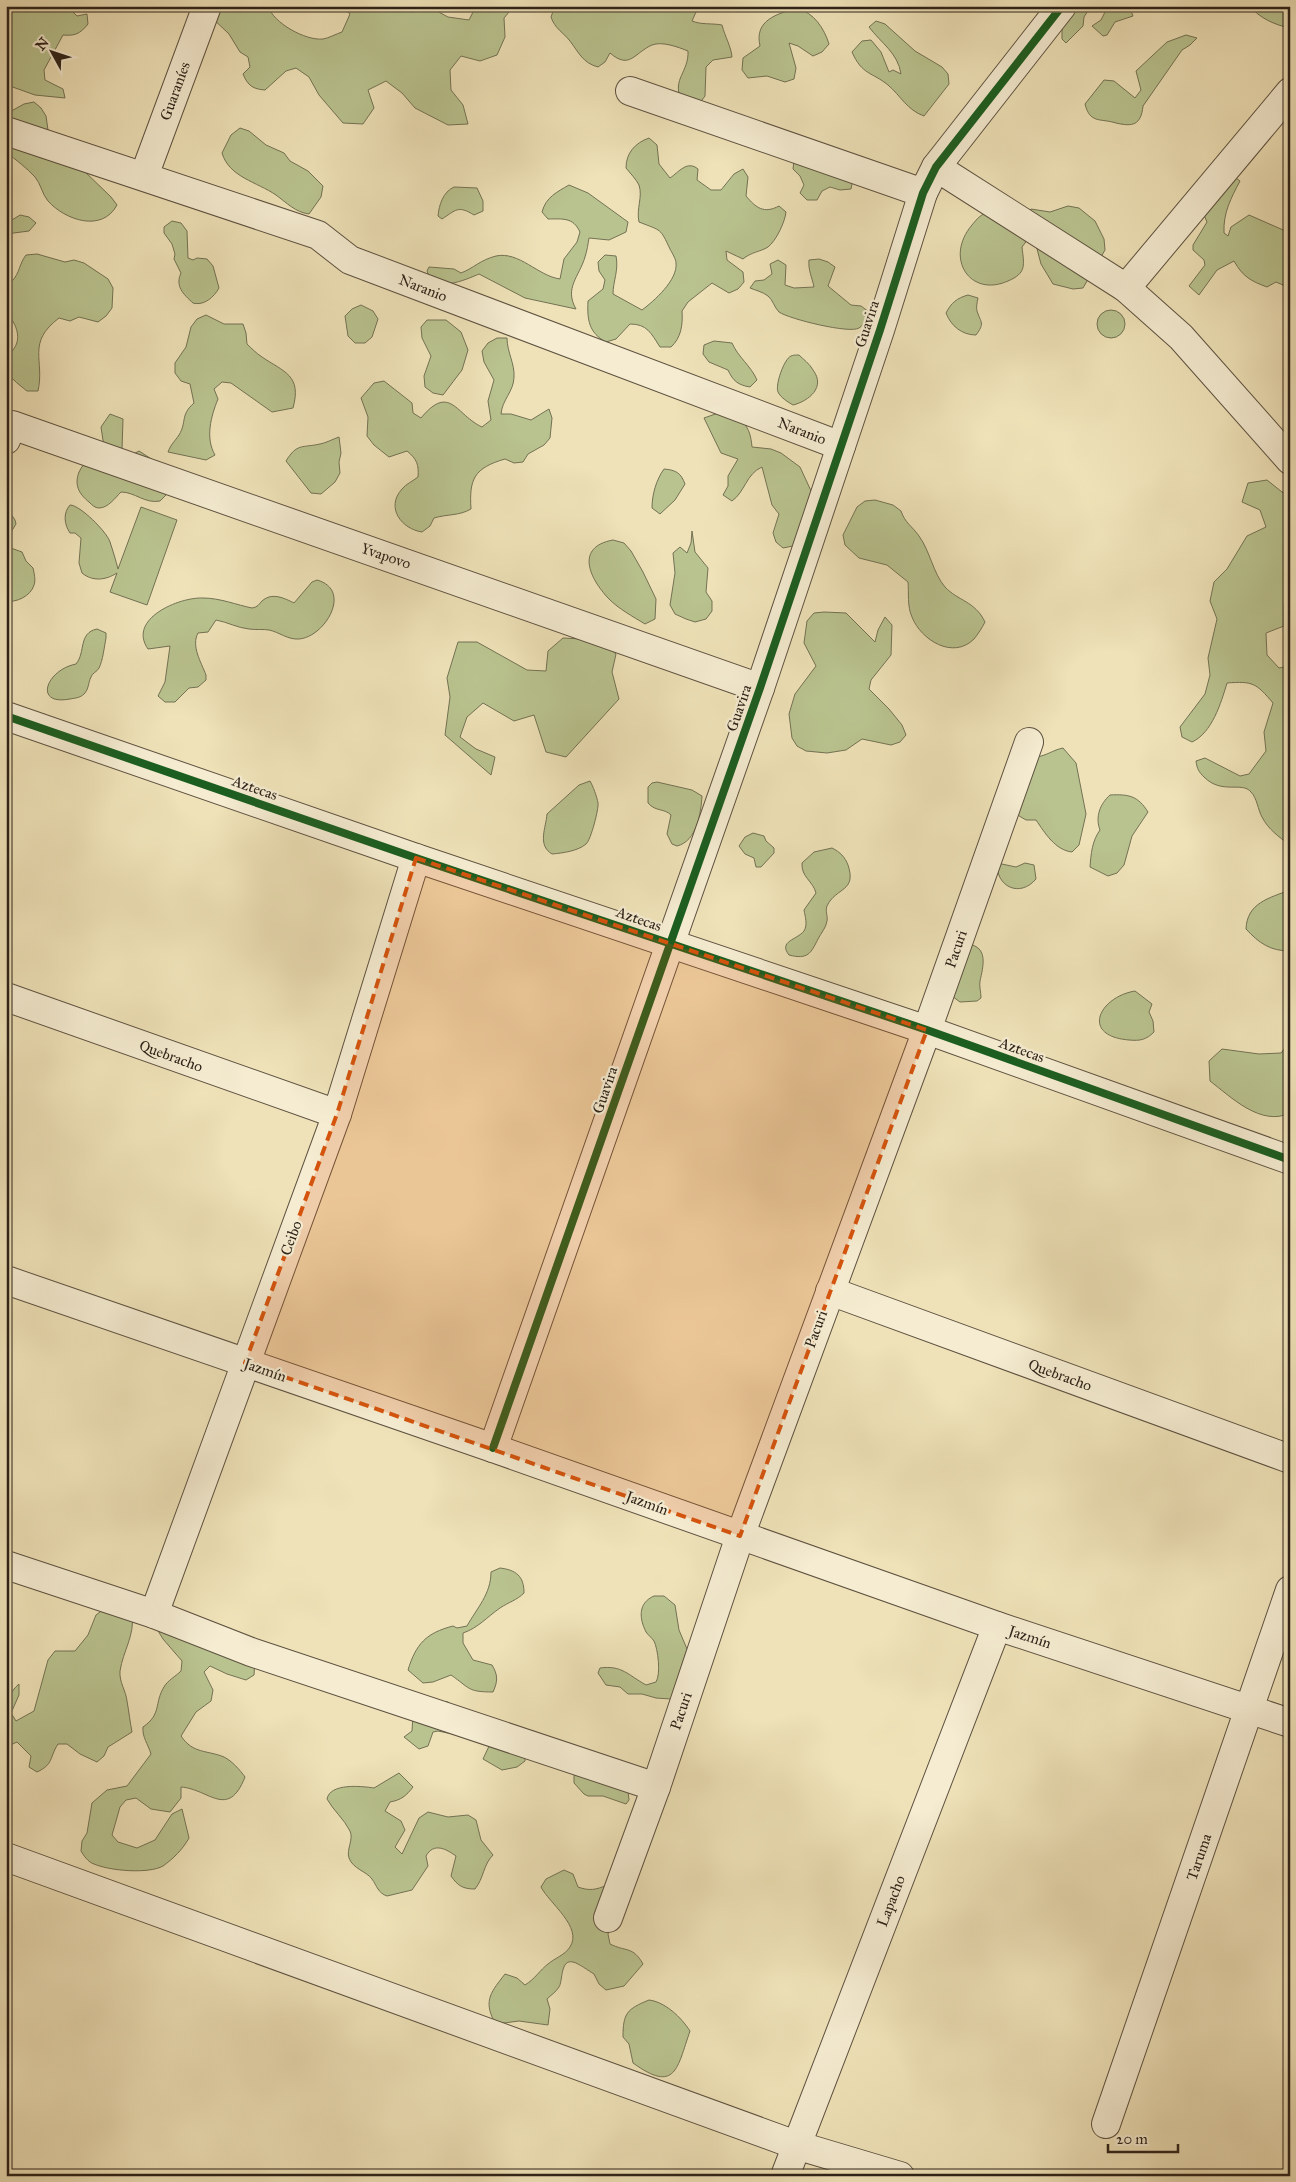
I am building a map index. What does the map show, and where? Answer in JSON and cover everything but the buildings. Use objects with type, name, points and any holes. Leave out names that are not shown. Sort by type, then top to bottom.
[{"type":"street","name":"Guaraníes","points":[[144,176],[207,6]]},
{"type":"street","name":"Guavira","points":[[493,1448],[760,688],[880,330],[922,193],[936,167],[1062,6]]},
{"type":"street","points":[[630,91],[922,193]]},
{"type":"street","points":[[1126,288],[1290,92]]},
{"type":"street","name":"Naranio","points":[[6,131],[318,235],[350,260],[841,446]]},
{"type":"street","points":[[936,167],[1126,288],[1181,337],[1290,460]]},
{"type":"street","name":"Yvapovo","points":[[9,433],[760,688]]},
{"type":"street","name":"Aztecas","points":[[6,716],[416,858],[927,1030],[1290,1160]]},
{"type":"street","name":"Pacuri","points":[[608,1918],[656,1787],[740,1536],[927,1030],[1029,742]]},
{"type":"street","name":"Ceibo","points":[[154,1614],[337,1114],[416,858]]},
{"type":"street","name":"Quebracho","points":[[6,997],[337,1114]]},
{"type":"street","name":"Jazmín","points":[[6,1280],[493,1448],[997,1626],[1290,1723]]},
{"type":"street","name":"Quebracho","points":[[830,1291],[1290,1459]]},
{"type":"street","points":[[6,1565],[154,1614],[251,1652],[656,1787]]},
{"type":"street","name":"Taruma","points":[[1106,2124],[1290,1590]]},
{"type":"street","name":"Lapacho","points":[[785,2176],[997,1626]]},
{"type":"street","points":[[6,1857],[796,2145],[900,2176]]},
{"type":"highlighted area","points":[[416,858],[927,1030],[740,1536],[245,1363],[337,1114]]},
{"type":"green space","points":[[6,6],[73,6],[70,9],[77,16],[87,14],[88,24],[77,34],[63,35],[44,70],[45,80],[63,89],[65,98],[35,95],[7,85],[6,57],[9,48],[6,37]]},
{"type":"green space","points":[[208,6],[268,6],[276,19],[291,30],[308,37],[323,39],[342,32],[350,14],[341,6],[391,6],[412,12],[431,8],[448,17],[469,20],[476,6],[514,6],[504,18],[505,37],[497,55],[480,61],[461,56],[450,70],[451,90],[463,105],[468,124],[448,125],[415,108],[402,93],[386,81],[368,90],[374,108],[363,124],[343,123],[319,95],[309,77],[296,68],[286,71],[265,90],[254,88],[243,74],[250,67],[248,57],[240,52],[229,34],[209,15]]},
{"type":"green space","points":[[555,6],[708,6],[696,12],[692,21],[722,25],[732,57],[713,60],[706,67],[705,96],[699,104],[681,99],[678,86],[688,58],[688,51],[670,45],[656,44],[627,60],[617,58],[610,53],[605,62],[598,67],[585,60],[555,25],[551,17]]},
{"type":"green space","points":[[1074,6],[1091,6],[1084,17],[1083,26],[1066,43],[1062,39],[1062,19]]},
{"type":"green space","points":[[1108,6],[1129,6],[1133,16],[1115,22],[1107,35],[1103,36],[1092,26],[1101,20]]},
{"type":"green space","points":[[1250,6],[1290,6],[1290,28],[1268,20]]},
{"type":"green space","points":[[797,8],[808,13],[818,22],[829,44],[822,52],[813,56],[798,46],[789,43],[796,68],[794,79],[785,82],[767,76],[748,78],[742,70],[743,58],[760,46],[760,30],[764,24],[775,16]]},
{"type":"green space","points":[[876,21],[885,24],[915,51],[942,67],[948,74],[949,84],[924,116],[913,110],[888,85],[864,69],[852,52],[862,41],[871,40],[881,52],[889,72],[893,70],[901,74],[893,54],[869,27]]},
{"type":"green space","points":[[1186,35],[1197,38],[1182,50],[1143,106],[1138,121],[1127,125],[1096,119],[1090,115],[1085,104],[1104,80],[1114,81],[1135,98],[1141,90],[1136,71],[1167,42]]},
{"type":"green space","points":[[34,102],[46,116],[49,137],[117,205],[110,214],[102,219],[83,221],[64,214],[48,201],[35,177],[6,152],[6,114],[24,104]]},
{"type":"green space","points":[[240,128],[249,131],[266,145],[284,153],[290,161],[308,171],[323,186],[321,197],[309,214],[295,209],[269,190],[244,178],[231,168],[222,153],[231,135]]},
{"type":"green space","points":[[649,138],[657,145],[659,164],[670,178],[683,168],[690,166],[698,169],[697,180],[711,190],[721,190],[734,174],[743,169],[748,177],[746,196],[757,207],[769,210],[779,206],[786,212],[780,231],[768,247],[743,259],[726,251],[727,260],[743,272],[744,282],[738,289],[729,293],[712,283],[688,302],[682,311],[682,326],[679,335],[671,347],[660,347],[648,330],[636,324],[630,324],[616,339],[606,342],[593,330],[588,314],[588,301],[603,289],[605,280],[599,271],[598,262],[605,255],[616,256],[617,266],[613,294],[642,310],[664,290],[676,270],[675,260],[662,234],[656,229],[639,222],[639,185],[626,168],[626,163],[632,149]]},
{"type":"green space","points":[[794,160],[853,179],[851,189],[840,190],[830,187],[822,191],[817,200],[807,200],[800,193],[804,185],[800,176],[793,169]]},
{"type":"green space","points":[[1236,178],[1240,181],[1226,212],[1224,233],[1228,236],[1231,227],[1249,215],[1290,233],[1290,288],[1276,282],[1267,287],[1256,283],[1244,275],[1234,261],[1217,270],[1199,295],[1189,286],[1205,265],[1204,260],[1193,250],[1193,245],[1207,222],[1201,208],[1232,179]]},
{"type":"green space","points":[[569,185],[588,193],[628,222],[626,232],[609,240],[589,238],[585,257],[572,289],[573,302],[576,309],[525,298],[479,274],[458,282],[443,284],[431,278],[427,271],[429,267],[454,269],[461,273],[490,258],[504,255],[521,260],[552,277],[560,279],[564,259],[577,242],[580,232],[571,221],[548,219],[542,212],[549,199]]},
{"type":"green space","points":[[454,187],[477,188],[483,201],[483,211],[474,215],[461,209],[442,219],[438,216],[442,199]]},
{"type":"green space","points":[[1068,206],[1079,208],[1095,221],[1104,239],[1105,250],[1083,288],[1073,289],[1053,284],[1041,264],[1036,245],[1028,239],[1022,247],[1023,268],[1014,278],[994,285],[982,284],[965,272],[961,262],[960,250],[964,238],[972,225],[982,215],[994,213],[1024,217],[1031,209],[1050,212]]},
{"type":"green space","points":[[20,215],[29,217],[36,223],[29,231],[6,234],[6,220],[12,220]]},
{"type":"green space","points":[[172,221],[181,223],[187,231],[188,258],[193,260],[197,258],[207,259],[213,266],[219,288],[205,302],[193,303],[181,290],[179,278],[181,273],[174,259],[175,254],[172,244],[164,233],[164,227]]},
{"type":"green space","points":[[37,254],[65,262],[74,260],[84,263],[108,279],[113,288],[112,308],[98,322],[79,317],[70,321],[59,318],[49,327],[40,344],[40,380],[38,391],[27,391],[11,378],[5,364],[16,345],[18,336],[12,319],[6,313],[6,281],[12,281],[15,278],[26,255]]},
{"type":"green space","points":[[819,259],[835,267],[828,286],[851,305],[861,306],[869,312],[867,319],[859,328],[844,329],[832,327],[806,322],[785,315],[779,312],[768,296],[750,288],[755,281],[764,280],[772,274],[770,264],[778,260],[786,265],[785,285],[794,288],[814,287],[809,260]]},
{"type":"green space","points":[[968,295],[978,298],[977,310],[981,321],[981,328],[976,335],[971,335],[958,329],[946,313],[955,301]]},
{"type":"green space","points":[[361,305],[373,311],[378,319],[372,337],[365,343],[355,343],[348,336],[345,316],[352,309]]},
{"type":"green space","points":[[1111,310],[1121,314],[1125,324],[1121,334],[1111,338],[1101,334],[1097,324],[1101,314]]},
{"type":"green space","points":[[206,315],[224,324],[243,324],[247,344],[289,376],[295,388],[295,397],[293,408],[272,412],[231,383],[222,382],[214,389],[218,399],[210,427],[210,441],[215,455],[206,460],[168,452],[179,435],[187,411],[194,403],[190,384],[181,381],[175,373],[175,363],[186,347],[191,327],[197,319]]},
{"type":"green space","points":[[427,320],[446,320],[461,332],[468,350],[462,370],[443,395],[433,393],[425,387],[424,376],[431,356],[422,338],[421,327]]},
{"type":"green space","points":[[497,338],[507,338],[514,372],[512,387],[503,404],[501,414],[511,414],[531,420],[549,409],[552,418],[550,438],[544,445],[528,454],[523,462],[514,463],[505,459],[486,466],[480,471],[473,482],[471,490],[471,509],[462,513],[434,518],[430,526],[422,532],[408,527],[398,516],[395,503],[402,489],[418,477],[417,462],[407,451],[389,457],[374,445],[367,436],[368,417],[361,398],[374,383],[384,381],[412,403],[413,413],[421,418],[431,408],[439,403],[446,402],[453,405],[482,427],[491,420],[488,401],[494,380],[484,362],[482,351],[488,343]]},
{"type":"green space","points":[[714,341],[732,343],[757,380],[750,387],[736,382],[728,370],[709,362],[703,354],[704,345]]},
{"type":"green space","points":[[799,355],[812,368],[818,382],[810,397],[793,405],[779,394],[777,389],[779,378],[788,358]]},
{"type":"green space","points":[[724,411],[744,424],[749,433],[752,447],[771,449],[781,453],[800,467],[812,493],[801,539],[793,546],[783,548],[776,542],[773,533],[779,514],[772,505],[762,467],[752,474],[740,493],[732,501],[723,495],[728,486],[728,476],[738,459],[721,453],[704,418]]},
{"type":"green space","points":[[110,414],[123,419],[122,450],[126,458],[139,451],[153,460],[167,494],[160,501],[150,501],[121,492],[108,505],[98,508],[85,499],[80,492],[77,485],[79,472],[87,461],[104,447],[101,427]]},
{"type":"green space","points":[[339,437],[341,453],[339,462],[340,473],[335,482],[321,494],[311,493],[286,461],[293,451],[297,449]]},
{"type":"green space","points":[[664,469],[678,473],[685,484],[675,500],[660,514],[652,508],[652,503],[657,483]]},
{"type":"green space","points":[[1267,480],[1282,492],[1290,495],[1290,582],[1284,605],[1284,626],[1266,633],[1267,655],[1279,668],[1290,666],[1290,845],[1267,825],[1251,792],[1247,789],[1224,787],[1211,782],[1201,774],[1196,764],[1196,761],[1205,758],[1240,776],[1249,774],[1266,751],[1264,732],[1273,703],[1267,696],[1258,687],[1248,683],[1227,683],[1215,717],[1199,738],[1192,742],[1182,737],[1180,727],[1205,694],[1210,675],[1208,658],[1217,619],[1210,601],[1214,582],[1227,569],[1247,536],[1266,527],[1260,510],[1242,502],[1248,483]]},
{"type":"green space","points":[[875,500],[893,505],[901,511],[923,542],[937,575],[945,587],[971,605],[981,615],[985,622],[974,639],[966,645],[957,648],[948,647],[930,640],[916,625],[910,613],[908,582],[887,565],[859,558],[845,545],[843,535],[857,507],[865,501]]},
{"type":"green space","points":[[70,505],[80,509],[104,532],[110,542],[118,569],[141,507],[177,520],[147,605],[110,592],[117,573],[95,579],[82,573],[79,563],[81,538],[75,533],[70,533],[66,526],[65,515]]},
{"type":"green space","points":[[7,508],[16,524],[8,537],[8,547],[22,552],[26,561],[33,568],[35,579],[30,592],[23,598],[14,601],[6,601],[6,582],[9,577],[6,573]]},
{"type":"green space","points":[[692,531],[695,552],[708,568],[706,592],[712,601],[712,611],[706,619],[695,622],[675,614],[670,605],[675,573],[673,553],[680,547],[687,553],[691,543]]},
{"type":"green space","points":[[613,540],[624,543],[631,551],[656,599],[655,619],[645,624],[609,599],[591,573],[590,556],[594,549],[601,544]]},
{"type":"green space","points":[[317,580],[328,585],[333,593],[334,603],[326,622],[318,630],[309,636],[295,639],[269,630],[245,628],[216,620],[208,632],[198,633],[196,638],[196,649],[206,675],[206,680],[198,687],[189,688],[175,702],[165,702],[158,696],[165,682],[170,646],[148,649],[143,638],[144,628],[150,619],[159,612],[181,601],[203,598],[222,600],[252,608],[266,598],[274,596],[294,603],[312,582]]},
{"type":"green space","points":[[814,613],[846,613],[875,642],[878,630],[885,617],[892,625],[891,655],[871,680],[869,689],[902,725],[906,735],[900,742],[891,745],[862,739],[846,750],[827,753],[806,751],[797,746],[792,738],[789,714],[795,694],[816,666],[804,643],[807,621]]},
{"type":"green space","points":[[97,629],[106,633],[102,661],[92,676],[86,692],[77,698],[70,699],[58,700],[51,697],[48,693],[48,686],[51,680],[57,673],[76,664],[87,634]]},
{"type":"green space","points":[[563,638],[600,640],[616,654],[612,672],[619,699],[566,757],[546,752],[534,715],[514,721],[483,703],[467,717],[460,737],[476,749],[495,757],[491,775],[445,735],[450,697],[447,678],[458,642],[477,642],[527,670],[546,671],[548,651]]},
{"type":"green space","points":[[1063,748],[1076,763],[1086,814],[1079,845],[1072,852],[1060,848],[1036,820],[1026,820],[1016,814],[1036,757]]},
{"type":"green space","points":[[590,781],[598,806],[588,841],[575,850],[552,854],[547,850],[544,841],[547,814],[579,785]]},
{"type":"green space","points":[[657,782],[692,790],[702,796],[697,826],[684,843],[677,846],[672,844],[667,834],[671,815],[666,811],[654,808],[648,803],[648,787],[652,783]]},
{"type":"green space","points":[[1110,795],[1123,795],[1137,799],[1148,812],[1132,836],[1124,865],[1117,873],[1108,876],[1090,867],[1091,852],[1100,830],[1099,811]]},
{"type":"green space","points":[[753,833],[764,836],[766,841],[774,848],[774,853],[761,867],[756,867],[754,858],[745,854],[739,846],[745,837]]},
{"type":"green space","points":[[832,848],[840,853],[848,865],[850,880],[848,885],[835,895],[827,906],[825,928],[811,952],[801,957],[789,955],[786,950],[787,944],[804,931],[806,923],[804,910],[816,893],[803,872],[802,863],[814,852]]},
{"type":"green space","points":[[997,863],[1016,867],[1025,863],[1034,865],[1036,879],[1030,885],[1023,888],[1016,889],[1010,887],[1000,878]]},
{"type":"green space","points":[[1290,890],[1290,951],[1283,951],[1271,948],[1256,938],[1246,929],[1247,920],[1250,913],[1260,903]]},
{"type":"green space","points":[[968,944],[975,946],[982,953],[981,998],[977,1001],[960,1002],[952,996]]},
{"type":"green space","points":[[1135,991],[1152,1004],[1149,1012],[1153,1021],[1154,1032],[1140,1040],[1129,1040],[1114,1037],[1104,1032],[1100,1024],[1100,1016],[1104,1008],[1122,995]]},
{"type":"green space","points":[[1290,1042],[1290,1113],[1268,1116],[1257,1113],[1237,1102],[1210,1081],[1209,1061],[1222,1049],[1259,1054],[1281,1053]]},
{"type":"green space","points":[[500,1568],[515,1572],[521,1578],[524,1593],[478,1625],[463,1633],[463,1643],[473,1660],[492,1665],[497,1678],[493,1692],[473,1690],[451,1675],[433,1682],[423,1683],[408,1670],[419,1646],[436,1632],[453,1626],[457,1628],[467,1626],[486,1594],[491,1572]]},
{"type":"green space","points":[[654,1596],[664,1596],[675,1605],[679,1630],[687,1649],[671,1699],[656,1698],[642,1694],[628,1694],[620,1687],[606,1685],[598,1673],[600,1668],[608,1667],[619,1669],[646,1685],[656,1682],[659,1668],[657,1650],[654,1641],[646,1632],[641,1616],[645,1603]]},
{"type":"green space","points":[[104,1609],[132,1615],[132,1629],[120,1675],[132,1732],[108,1747],[104,1756],[97,1762],[80,1754],[67,1744],[58,1744],[49,1763],[37,1772],[29,1767],[31,1756],[17,1742],[6,1747],[5,1713],[9,1697],[19,1684],[19,1695],[11,1713],[16,1721],[34,1711],[48,1660],[55,1651],[75,1651],[88,1635],[96,1615]]},
{"type":"green space","points":[[152,1621],[432,1700],[448,1702],[464,1715],[628,1791],[629,1800],[626,1804],[603,1796],[588,1796],[574,1783],[574,1772],[525,1756],[525,1761],[517,1767],[502,1770],[483,1759],[491,1742],[438,1731],[433,1732],[428,1746],[419,1749],[404,1737],[412,1731],[413,1714],[255,1658],[254,1675],[246,1680],[210,1666],[204,1672],[213,1690],[211,1701],[196,1712],[181,1736],[195,1749],[224,1757],[233,1763],[245,1777],[239,1790],[232,1797],[225,1800],[181,1787],[181,1798],[170,1812],[151,1809],[136,1798],[126,1800],[120,1807],[112,1835],[118,1842],[137,1848],[155,1840],[172,1814],[182,1809],[189,1838],[174,1857],[163,1866],[157,1868],[129,1871],[94,1864],[81,1851],[82,1841],[87,1833],[92,1803],[107,1790],[127,1786],[151,1754],[144,1737],[143,1727],[153,1718],[165,1685],[181,1671],[182,1661],[163,1639]]},
{"type":"green space","points":[[399,1773],[413,1787],[403,1797],[390,1802],[385,1811],[401,1821],[405,1830],[395,1847],[402,1854],[419,1818],[428,1812],[448,1817],[468,1815],[476,1820],[481,1840],[493,1855],[487,1863],[475,1889],[464,1888],[451,1876],[456,1856],[440,1848],[433,1849],[426,1856],[428,1866],[412,1890],[387,1896],[380,1891],[369,1876],[351,1862],[348,1852],[351,1834],[345,1822],[327,1799],[329,1794],[334,1790],[347,1787],[374,1788]]},
{"type":"green space","points":[[564,1870],[573,1874],[578,1887],[592,1889],[607,1885],[618,1905],[608,1934],[610,1944],[636,1954],[643,1964],[624,1986],[606,1990],[599,1984],[594,1974],[578,1964],[569,1962],[564,1967],[559,1987],[547,1999],[550,2009],[548,2025],[519,2021],[504,2023],[494,2021],[489,2007],[490,1996],[505,1974],[517,1978],[525,1985],[545,1966],[570,1947],[573,1939],[569,1923],[541,1887],[546,1879]]},
{"type":"green space","points":[[649,2000],[655,2001],[672,2011],[690,2031],[678,2066],[673,2073],[667,2076],[658,2076],[647,2072],[633,2063],[629,2044],[623,2037],[625,2017],[631,2009]]},
{"type":"cycle path","points":[[493,1448],[760,688],[880,330],[923,193],[936,167],[1062,6]]},
{"type":"cycle path","points":[[6,716],[416,858],[927,1030],[1290,1160]]}]
